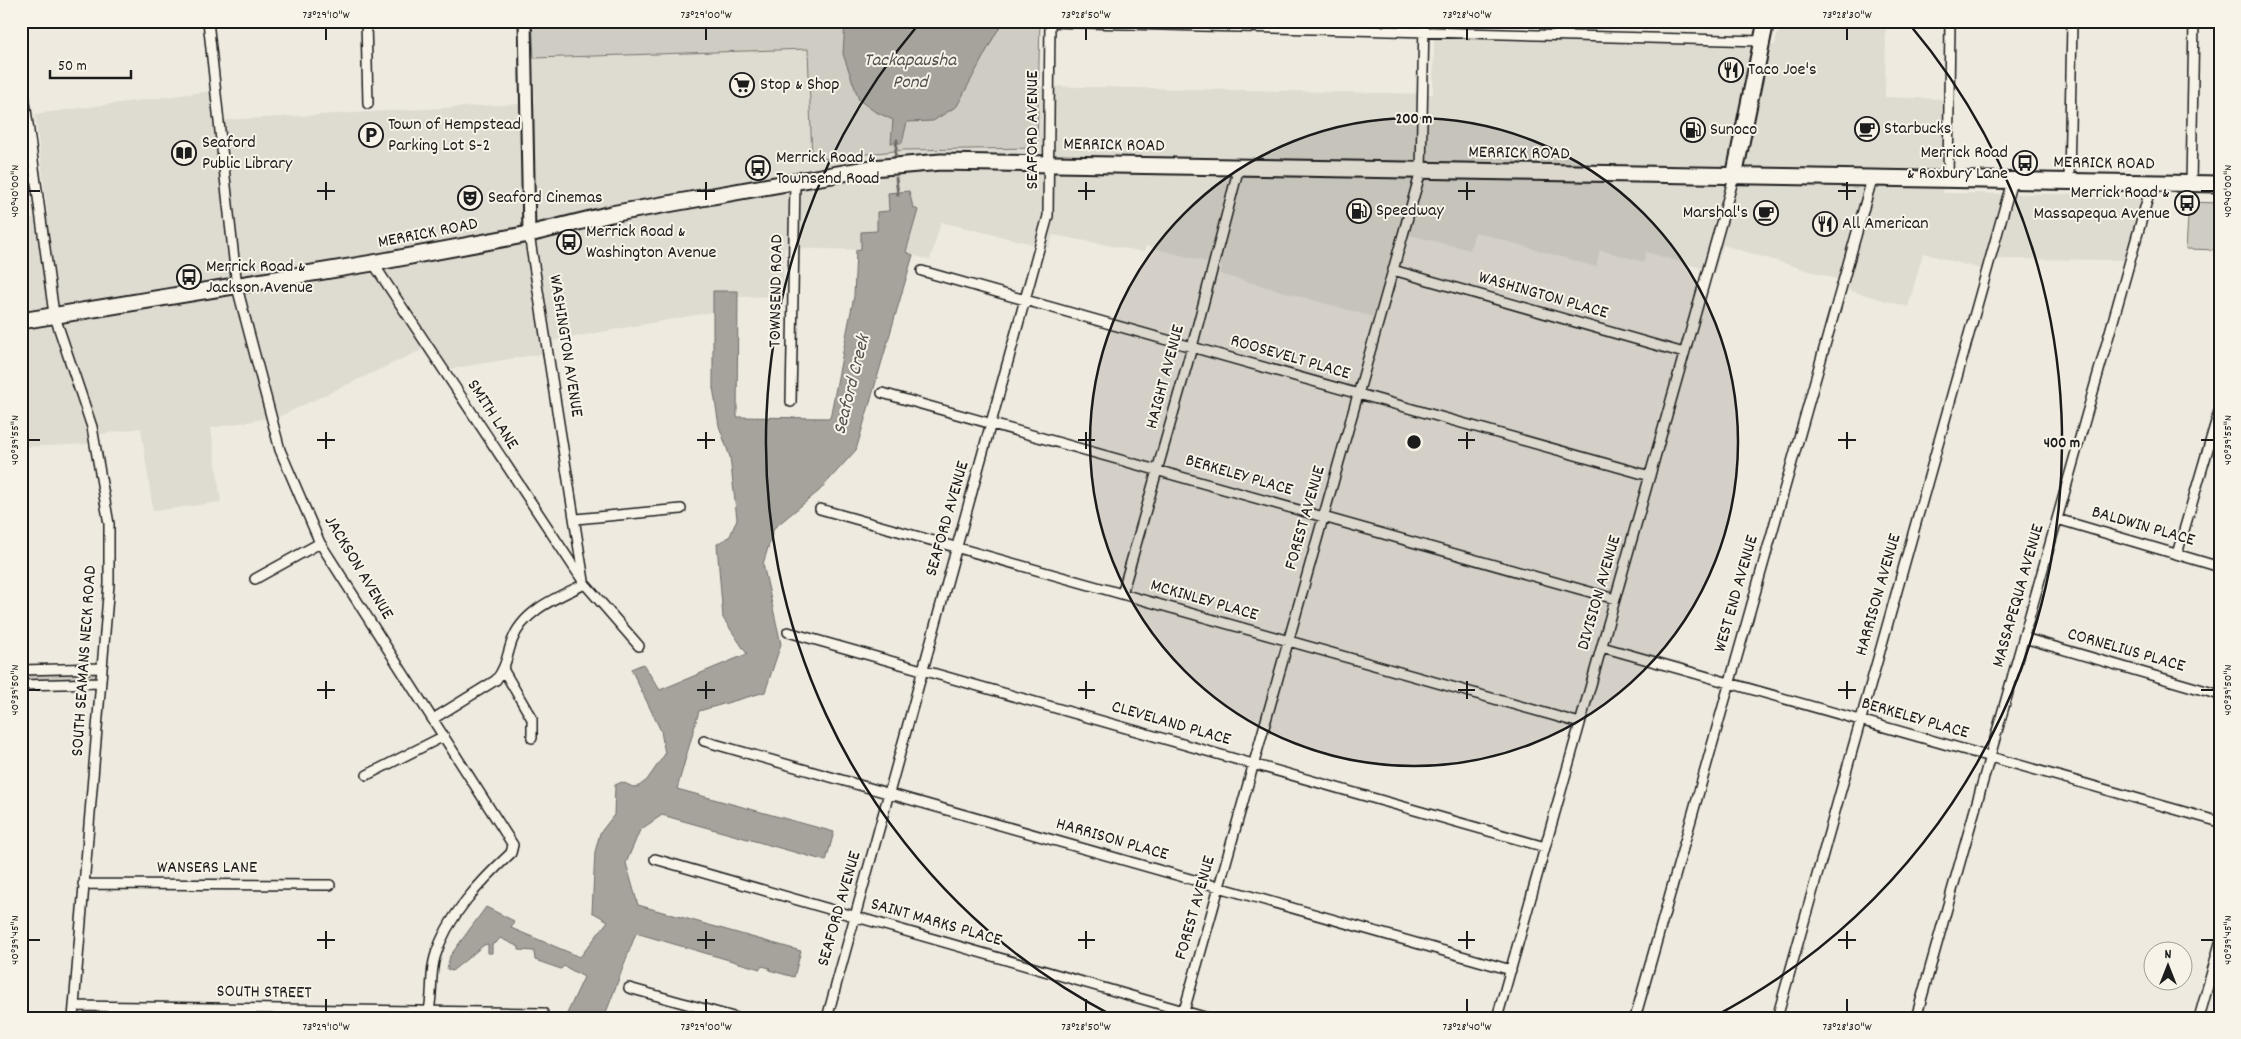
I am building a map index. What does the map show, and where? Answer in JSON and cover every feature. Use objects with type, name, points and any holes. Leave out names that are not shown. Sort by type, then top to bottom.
[{"type":"main road","points":[[1734,177],[1766,21]]},
{"type":"main road","name":"MERRICK ROAD","points":[[21,321],[54,314],[237,287],[373,263],[529,234],[623,211],[872,168],[941,162],[2220,184]]},
{"type":"street","name":"JACKSON AVENUE","points":[[208,21],[237,287],[280,450],[320,543],[507,835],[513,849],[469,897],[440,943],[434,957],[428,1015]]},
{"type":"street","points":[[366,21],[368,104]]},
{"type":"street","name":"WASHINGTON AVENUE","points":[[525,21],[529,234],[585,584]]},
{"type":"street","name":"FOREST AVENUE","points":[[1183,1014],[1421,171],[1424,21]]},
{"type":"street","points":[[1948,180],[1950,21]]},
{"type":"street","points":[[2069,182],[2072,21]]},
{"type":"street","points":[[2191,184],[2194,21]]},
{"type":"street","points":[[1050,22],[1762,41]]},
{"type":"street","name":"SEAFORD AVENUE","points":[[827,1018],[1048,216],[1050,200],[1048,163],[1050,22]]},
{"type":"street","name":"SOUTH SEAMANS NECK ROAD","points":[[21,73],[54,314],[92,427],[109,524],[109,584],[73,1018]]},
{"type":"street","points":[[21,161],[33,160]]},
{"type":"street","name":"HAIGHT AVENUE","points":[[1122,594],[1192,347],[1239,167]]},
{"type":"street","name":"DIVISION AVENUE","points":[[1497,1018],[1734,177]]},
{"type":"street","name":"WEST END AVENUE","points":[[1635,1018],[1872,179]]},
{"type":"street","name":"HARRISON AVENUE","points":[[1777,1018],[2012,181]]},
{"type":"street","name":"TOWNSEND ROAD","points":[[791,402],[795,182]]},
{"type":"street","name":"MASSAPEQUA AVENUE","points":[[1916,1018],[2152,183]]},
{"type":"street","name":"SMITH LANE","points":[[373,263],[585,584],[639,646]]},
{"type":"street","name":"WASHINGTON PLACE","points":[[1393,270],[1684,352]]},
{"type":"street","name":"ROOSEVELT PLACE","points":[[922,271],[1650,476]]},
{"type":"street","name":"BERKELEY PLACE","points":[[882,393],[1158,469],[1615,599]]},
{"type":"street","points":[[2177,554],[2220,408]]},
{"type":"street","name":"MCKINLEY PLACE","points":[[820,509],[1580,723]]},
{"type":"street","points":[[576,519],[682,510]]},
{"type":"street","name":"BALDWIN PLACE","points":[[2057,519],[2220,567]]},
{"type":"street","points":[[256,579],[320,543]]},
{"type":"street","points":[[433,719],[496,680],[504,671],[512,640],[527,618],[547,603],[585,584]]},
{"type":"street","name":"CLEVELAND PLACE","points":[[788,632],[1545,846]]},
{"type":"street","name":"CORNELIUS PLACE","points":[[2024,638],[2220,695]]},
{"type":"street","name":"BERKELEY PLACE","points":[[1602,647],[2220,822]]},
{"type":"street","points":[[21,670],[102,668]]},
{"type":"street","points":[[504,671],[532,718],[532,738]]},
{"type":"street","points":[[21,685],[101,683]]},
{"type":"street","points":[[368,775],[444,736]]},
{"type":"street","name":"HARRISON PLACE","points":[[704,741],[1511,970]]},
{"type":"street","name":"SAINT MARKS PLACE","points":[[655,859],[855,916],[1183,1014],[1208,1018]]},
{"type":"street","name":"WANSERS LANE","points":[[83,884],[330,885]]},
{"type":"street","points":[[2199,1018],[2220,943]]},
{"type":"street","points":[[629,988],[737,1018]]},
{"type":"street","name":"SOUTH STREET","points":[[74,1006],[428,1015],[543,1013]]},
{"type":"shaded area","points":[[532,21],[1040,21],[1037,148],[904,150],[812,160],[808,49],[534,58]]},
{"type":"shaded area","points":[[1780,21],[1886,21],[1885,97],[1944,99],[1943,193],[2146,195],[2127,260],[1996,259],[1992,272],[1923,253],[1908,307],[1848,290],[1850,283],[1723,245],[1715,272],[1646,252],[1644,262],[1600,250],[1596,267],[1475,232],[1470,250],[1397,232],[1373,317],[1220,274],[1222,266],[1146,246],[1144,252],[1053,235],[1049,248],[941,222],[930,260],[906,253],[918,210],[913,207],[909,192],[888,194],[889,211],[877,231],[861,250],[784,248],[783,296],[738,297],[738,292],[713,291],[713,312],[551,341],[544,343],[546,353],[449,369],[432,345],[280,416],[211,428],[221,502],[153,511],[141,428],[89,436],[89,444],[21,447],[21,220],[48,216],[35,114],[219,90],[224,120],[535,103],[534,58],[809,49],[812,160],[904,150],[1037,148],[1039,86],[1433,94],[1434,39],[1775,45]]},
{"type":"shaded area","points":[[2189,202],[2220,203],[2220,250],[2186,249]]},
{"type":"shaded area","points":[[99,670],[99,681],[21,683],[21,672]]},
{"type":"water","name":"Tackapausha Pond","points":[[845,21],[1005,21],[996,33],[957,106],[933,121],[907,122],[902,143],[891,143],[893,120],[874,111],[859,100],[843,54]]},
{"type":"water","points":[[909,191],[913,207],[918,210],[906,252],[913,255],[856,450],[819,491],[774,528],[763,564],[781,644],[765,692],[699,711],[677,789],[834,832],[826,861],[662,815],[640,830],[626,863],[638,905],[801,951],[794,977],[769,970],[770,968],[762,966],[760,969],[636,933],[604,1018],[565,1018],[584,977],[564,966],[561,969],[535,960],[534,951],[519,950],[519,947],[500,938],[496,943],[492,944],[492,953],[488,953],[488,944],[484,945],[452,971],[447,969],[450,956],[486,907],[514,921],[511,928],[580,957],[608,921],[592,912],[595,852],[600,833],[614,815],[615,785],[622,782],[633,787],[639,786],[647,780],[665,754],[661,731],[631,669],[643,664],[660,690],[747,654],[723,618],[717,544],[730,536],[737,519],[730,457],[719,426],[713,387],[713,291],[738,291],[737,417],[830,418],[854,296],[856,250],[861,249],[861,232],[877,231],[877,212],[889,211],[888,193]]},
{"type":"waterway","name":"Seaford Creek","points":[[895,157],[897,140]]},
{"type":"waterway","name":"Seaford Creek","points":[[896,178],[898,195]]},
{"type":"place","name":"Taco Joe's","points":[[1731,70]]},
{"type":"place","name":"Stop & Shop","points":[[742,85]]},
{"type":"place","name":"Starbucks","points":[[1867,129]]},
{"type":"place","name":"Sunoco","points":[[1693,130]]},
{"type":"place","name":"Town of Hempstead Parking Lot S-2","points":[[371,135]]},
{"type":"place","name":"Seaford Public Library","points":[[184,153]]},
{"type":"place","name":"Merrick Road & Roxbury Lane","points":[[2025,163]]},
{"type":"place","name":"Merrick Road & Townsend Road","points":[[758,168]]},
{"type":"place","name":"Seaford Cinemas","points":[[470,198]]},
{"type":"place","name":"Merrick Road & Massapequa Avenue","points":[[2187,203]]},
{"type":"place","name":"Speedway","points":[[1359,211]]},
{"type":"place","name":"Marshal's","points":[[1766,213]]},
{"type":"place","name":"All American","points":[[1825,224]]},
{"type":"place","name":"Merrick Road & Washington Avenue","points":[[569,242]]},
{"type":"place","name":"Merrick Road & Jackson Avenue","points":[[189,277]]}]
